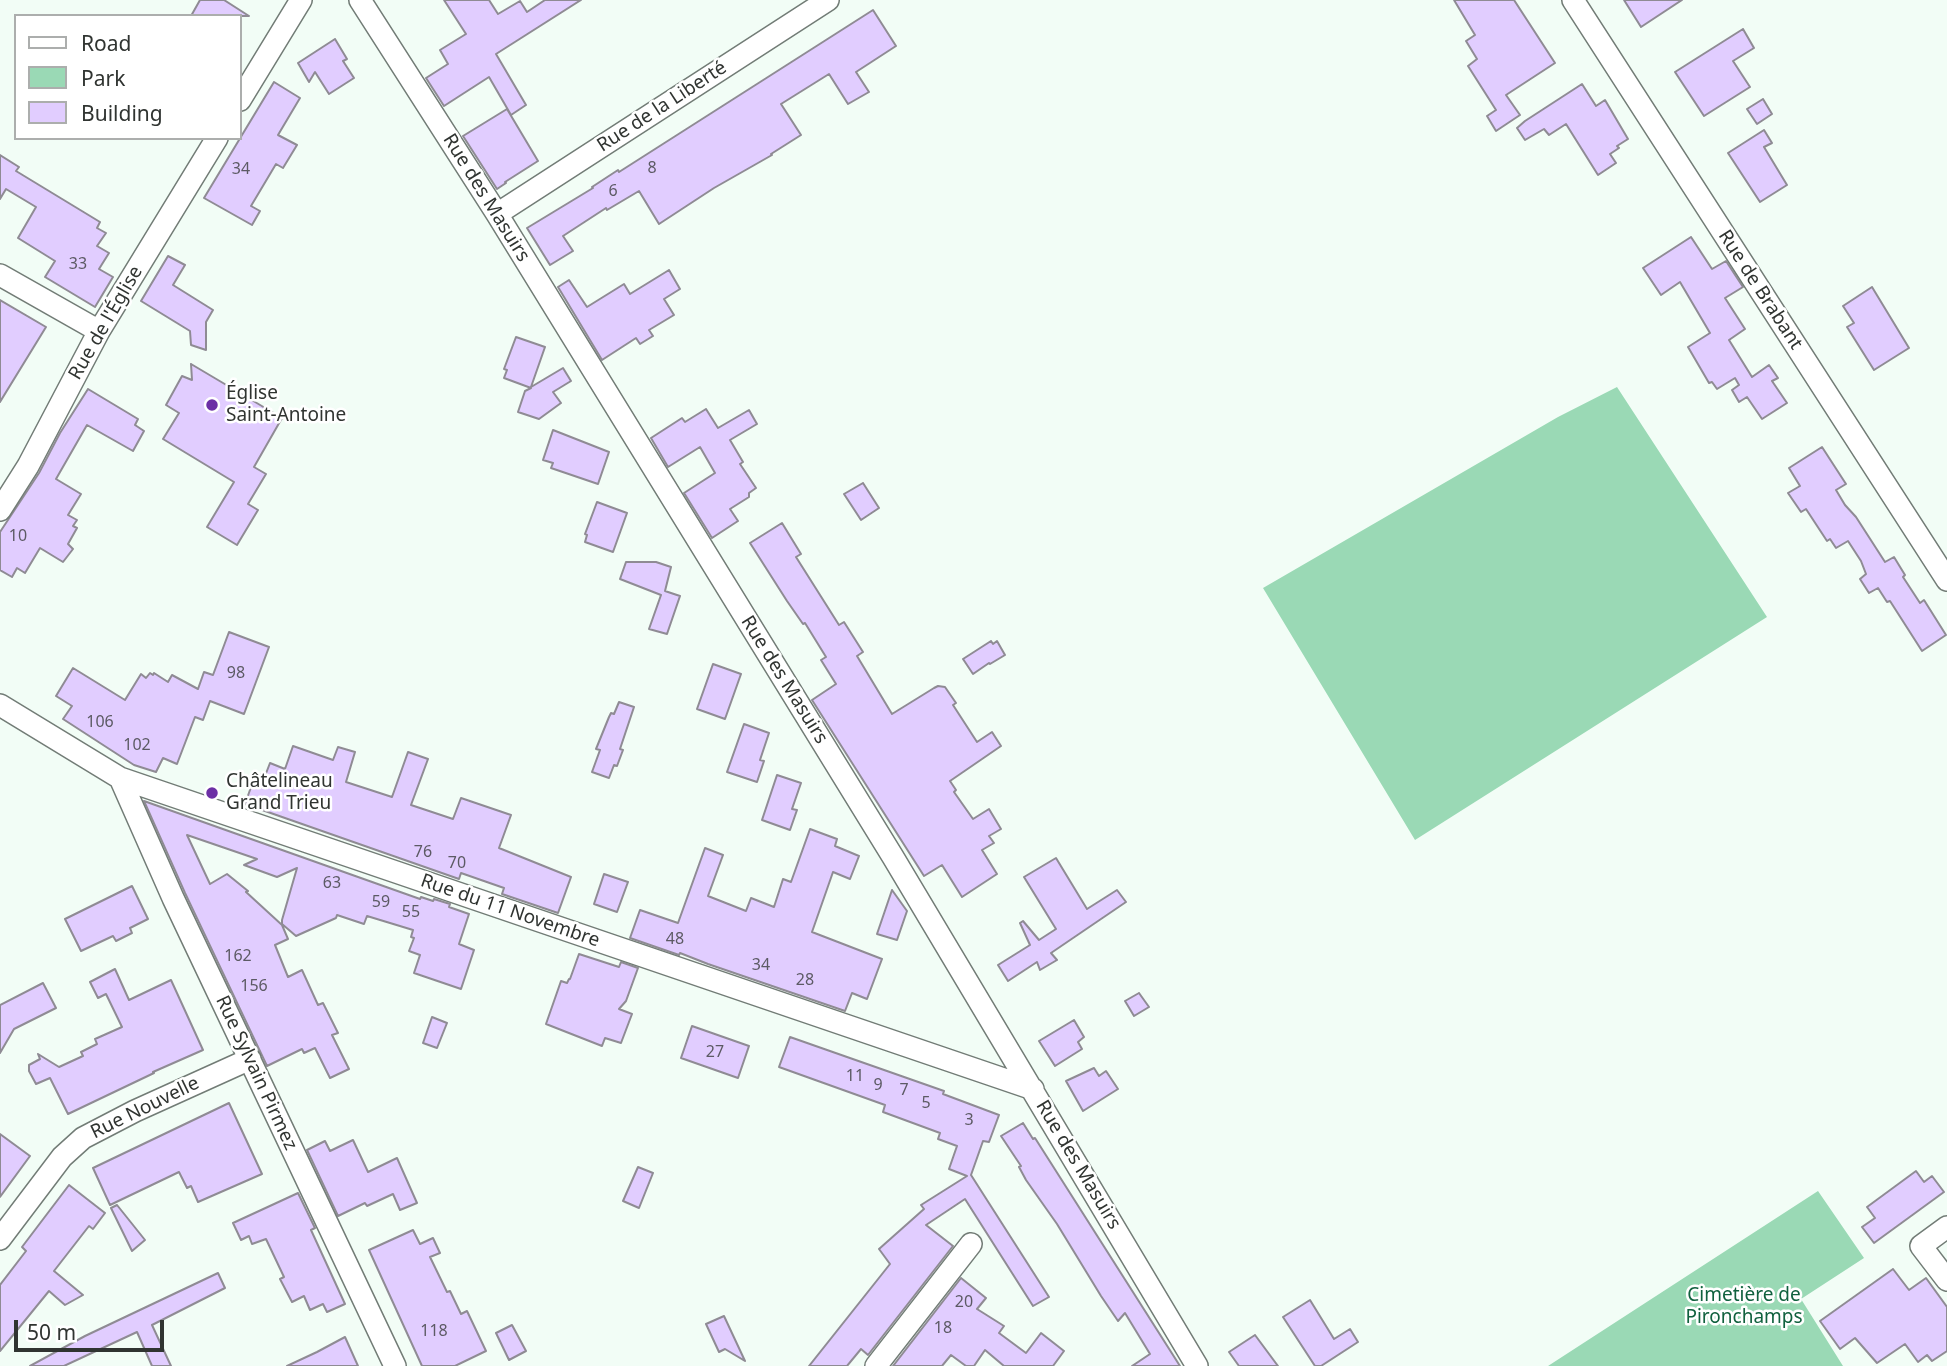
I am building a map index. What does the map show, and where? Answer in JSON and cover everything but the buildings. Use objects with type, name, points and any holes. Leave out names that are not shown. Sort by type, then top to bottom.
[{"type":"street","points":[[242,97],[301,0]]},
{"type":"street","name":"Rue des Masuirs","points":[[360,0],[497,214],[893,857],[1197,1366]]},
{"type":"street","name":"Rue de la Liberté","points":[[497,214],[828,0]]},
{"type":"street","name":"Rue de Brabant","points":[[1573,0],[1947,580]]},
{"type":"street","name":"Rue de l'Église","points":[[0,510],[28,466],[99,331],[216,140]]},
{"type":"street","points":[[0,275],[99,331]]},
{"type":"street","name":"Rue du 11 Novembre","points":[[0,705],[121,778],[1033,1089]]},
{"type":"street","name":"Rue Sylvain Pirmez","points":[[121,778],[173,898],[395,1366]]},
{"type":"street","name":"Rue Nouvelle","points":[[0,1239],[62,1157],[83,1138],[135,1111],[250,1059]]},
{"type":"street","points":[[1947,1227],[1921,1247],[1947,1280]]},
{"type":"street","points":[[876,1366],[971,1244]]},
{"type":"green space","points":[[1617,387],[1767,617],[1415,840],[1263,588],[1558,417]]},
{"type":"green space","name":"Cimetière de Pironchamps","points":[[1818,1191],[1864,1258],[1801,1299],[1843,1366],[1548,1366]]},
{"type":"place","name":"Église Saint-Antoine","points":[[212,405]]},
{"type":"place","name":"Châtelineau Grand Trieu","points":[[212,793]]}]
